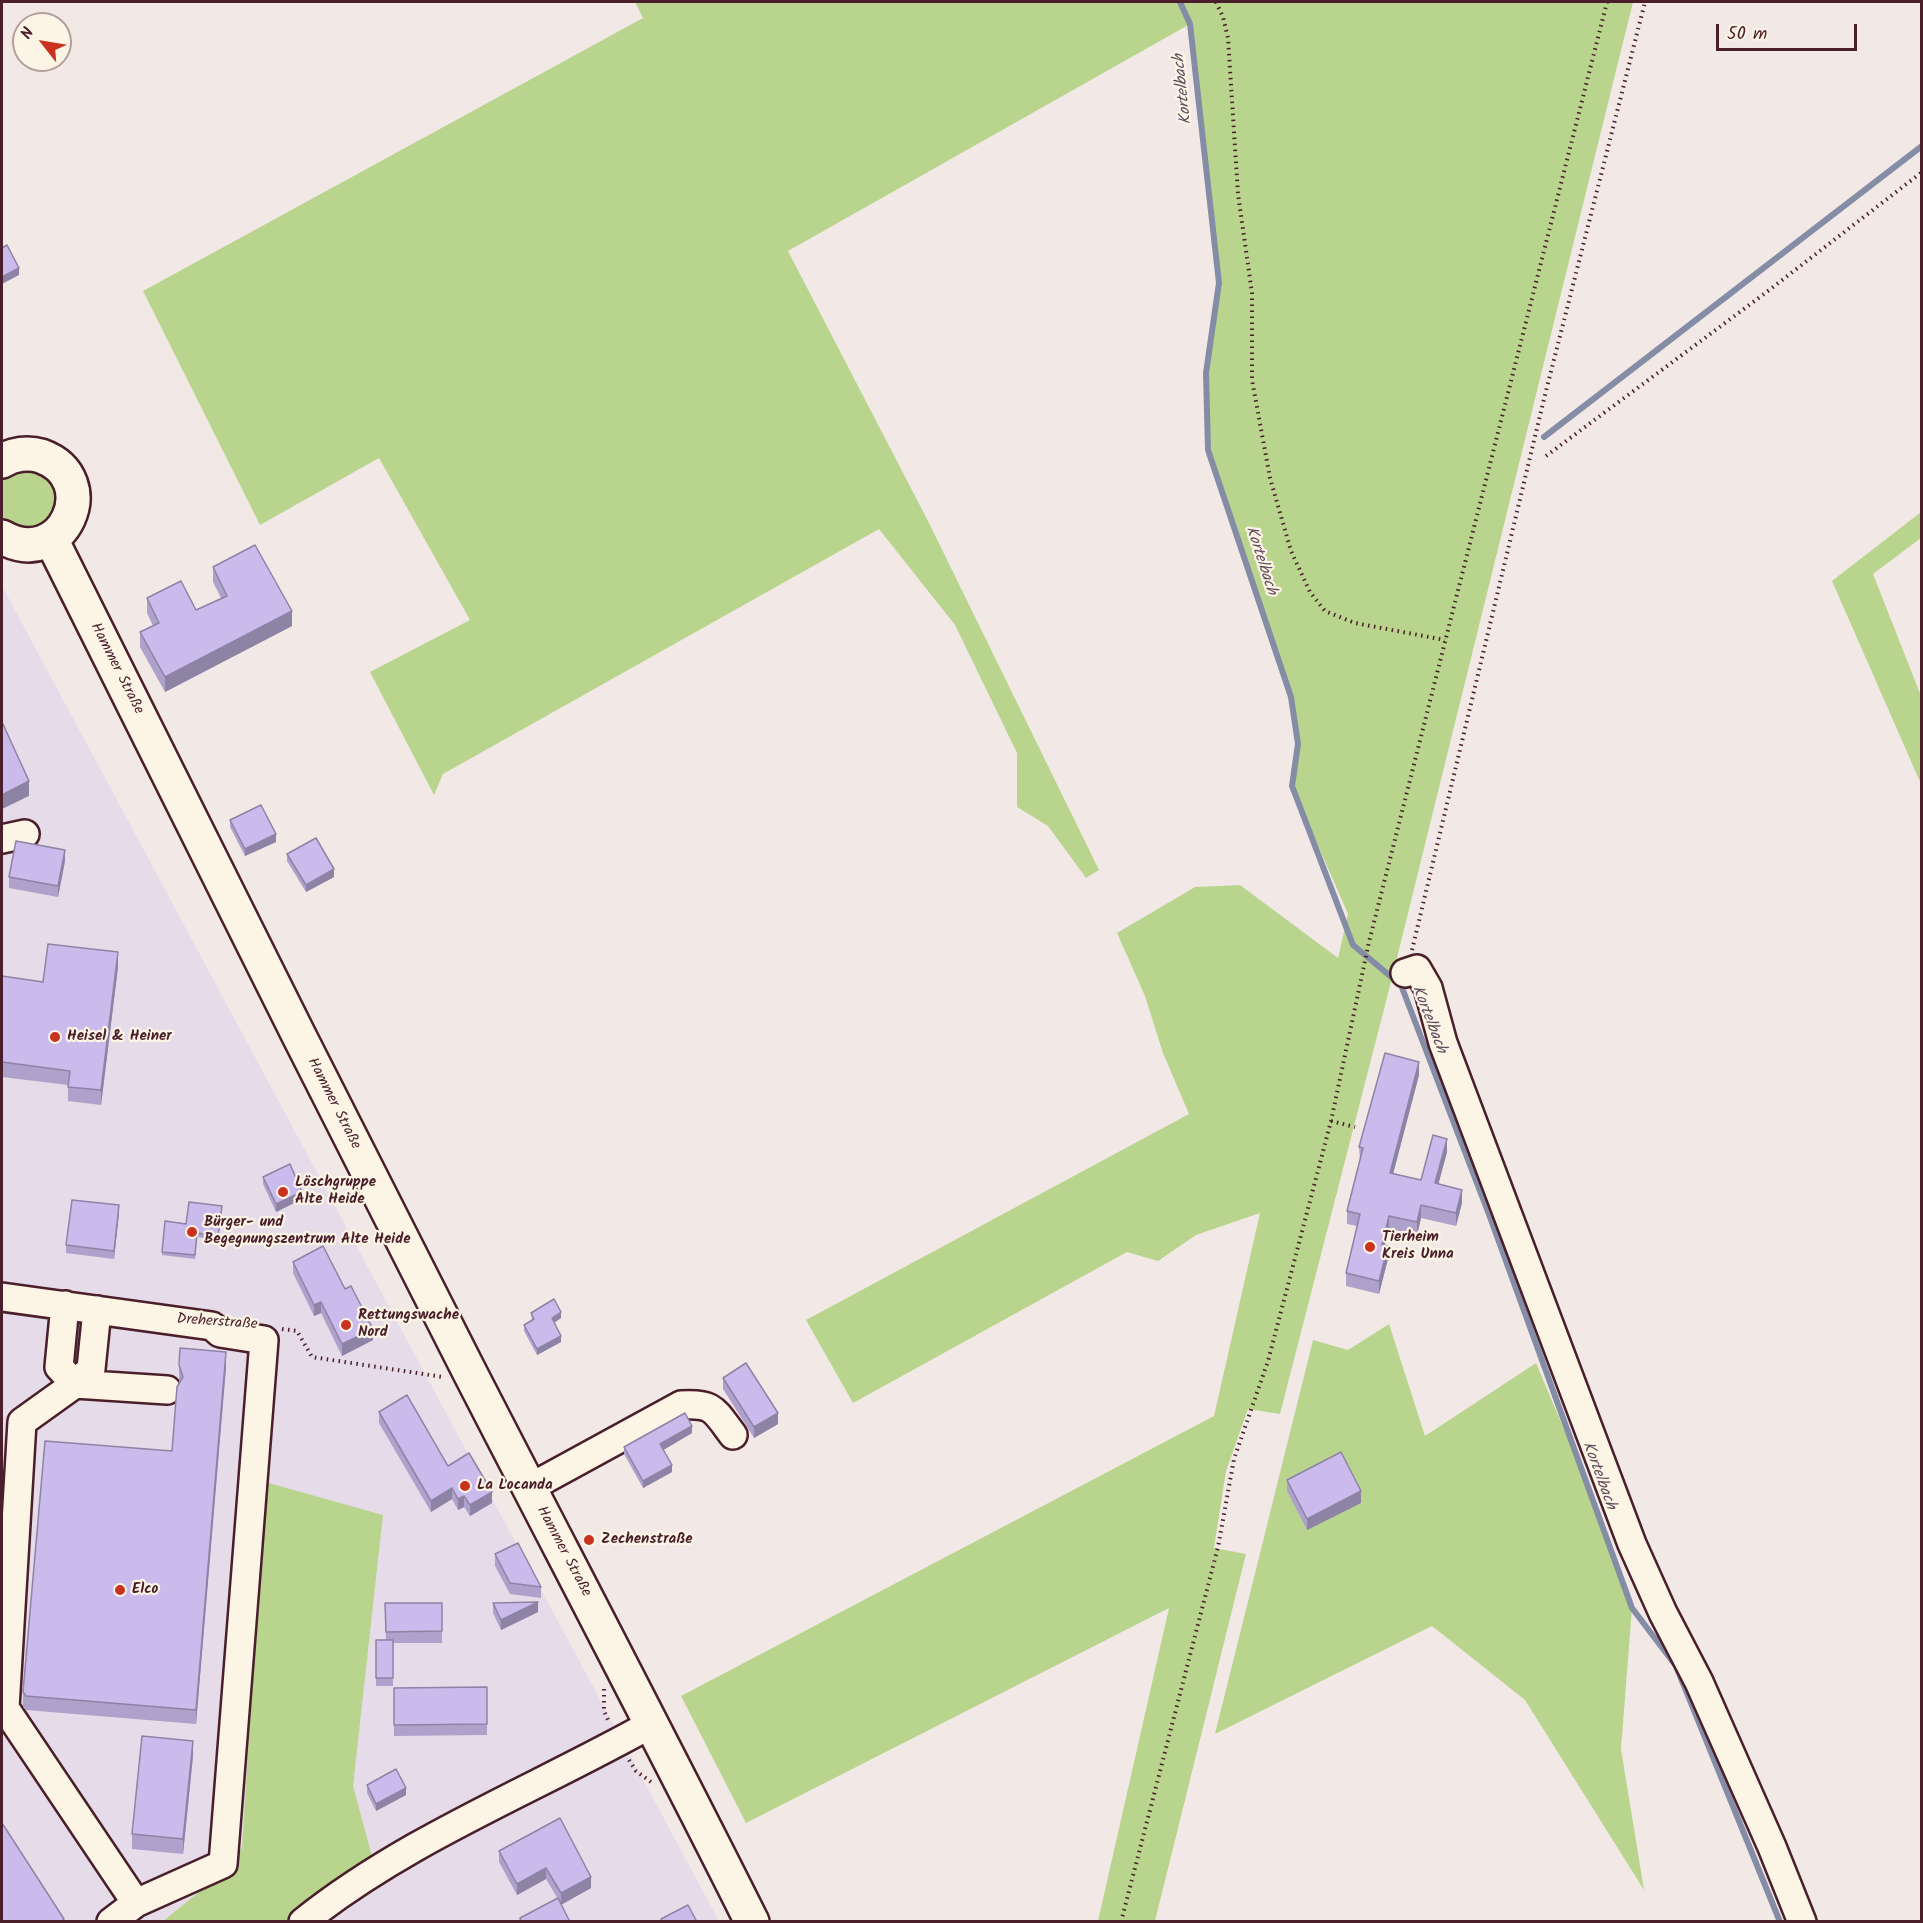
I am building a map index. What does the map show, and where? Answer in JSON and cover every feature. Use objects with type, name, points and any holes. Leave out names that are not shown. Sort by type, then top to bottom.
[{"type":"main road","points":[[2,537],[13,544],[33,546],[51,539],[63,530],[71,516],[74,501],[71,485],[64,471],[53,461],[32,453],[4,454]]},
{"type":"main road","name":"Hammer Straße","points":[[51,539],[348,1133],[529,1488],[653,1724],[752,1922]]},
{"type":"street","points":[[1405,974],[1418,969],[1428,988],[1443,1043],[1632,1544],[1663,1613],[1704,1692],[1802,1922]]},
{"type":"street","name":"Dreherstraße","points":[[2,1297],[212,1326],[220,1333],[264,1340],[223,1864],[136,1903]]},
{"type":"street","points":[[65,1305],[59,1367],[75,1384],[167,1390]]},
{"type":"street","points":[[97,1310],[91,1369],[75,1384],[22,1422],[5,1708],[136,1903],[111,1922]]},
{"type":"street","points":[[529,1488],[681,1405],[707,1406],[714,1410],[733,1435]]},
{"type":"street","points":[[303,1922],[376,1871],[459,1823],[653,1724]]},
{"type":"path","points":[[1215,2],[1223,17],[1228,38],[1238,194],[1252,293],[1251,348],[1254,391],[1270,478],[1291,551],[1310,592],[1325,611],[1355,623],[1445,640]]},
{"type":"path","points":[[1121,1922],[1218,1547],[1234,1460],[1268,1361],[1331,1120],[1369,942],[1608,2]]},
{"type":"path","points":[[1405,974],[1544,399],[1645,2]]},
{"type":"path","points":[[1546,456],[1764,294],[1922,172]]},
{"type":"path","points":[[1331,1120],[1355,1127]]},
{"type":"path","name":"Dreherstraße","points":[[275,1328],[297,1331],[312,1357],[452,1378]]},
{"type":"shaded area","points":[[2,586],[719,1921],[2,1921]]},
{"type":"green space","points":[[635,2],[1633,2],[1392,978],[1280,1414],[1248,1409],[1226,1471],[1214,1548],[1246,1554],[1155,1921],[1098,1921],[1169,1608],[746,1823],[681,1696],[1214,1416],[1260,1213],[1196,1235],[1158,1261],[1127,1252],[853,1403],[806,1320],[1189,1114],[1163,1053],[1145,996],[1117,933],[1195,887],[1240,885],[1338,958],[1348,914],[1292,786],[1298,744],[1291,697],[1208,450],[1206,373],[1219,283],[1190,24],[788,251],[928,521],[1099,870],[1086,878],[1048,826],[1017,807],[1017,753],[955,625],[879,529],[443,774],[434,795],[370,672],[470,620],[379,458],[260,525],[143,291],[643,18]]},
{"type":"green space","points":[[17,465],[50,472],[61,503],[39,530],[6,525],[2,520],[2,476]]},
{"type":"green space","points":[[1921,512],[1921,538],[1873,574],[1921,696],[1921,784],[1832,581]]},
{"type":"green space","points":[[1389,1324],[1425,1436],[1536,1363],[1571,1446],[1632,1608],[1621,1749],[1644,1890],[1525,1700],[1432,1626],[1215,1734],[1313,1340],[1348,1350]]},
{"type":"green space","points":[[265,1482],[383,1515],[353,1786],[376,1871],[303,1921],[162,1922],[225,1871],[242,1848]]},
{"type":"building","points":[[7,245],[19,268],[2,277],[2,248]]},
{"type":"building","points":[[255,545],[292,611],[165,677],[140,632],[159,623],[147,598],[181,581],[196,610],[227,596],[213,567]]},
{"type":"building","points":[[2,722],[29,781],[2,795]]},
{"type":"building","points":[[261,805],[276,834],[245,849],[230,820]]},
{"type":"building","points":[[316,838],[334,869],[306,885],[287,854]]},
{"type":"building","points":[[16,841],[65,850],[58,886],[9,877]]},
{"type":"building","name":"Heisel & Heiner","points":[[48,944],[118,952],[101,1090],[68,1087],[70,1071],[2,1062],[2,976],[43,982]]},
{"type":"building","points":[[1385,1053],[1419,1062],[1390,1173],[1421,1180],[1433,1135],[1447,1139],[1435,1183],[1462,1190],[1456,1213],[1421,1205],[1417,1222],[1389,1216],[1382,1245],[1388,1246],[1379,1281],[1346,1273],[1360,1214],[1347,1211],[1363,1148],[1359,1147]]},
{"type":"building","name":"Löschgruppe Alte Heide","points":[[290,1164],[302,1192],[276,1204],[263,1177]]},
{"type":"building","points":[[72,1200],[119,1205],[114,1251],[66,1245]]},
{"type":"building","name":"Bürger- und Begegnungszentrum Alte Heide","points":[[189,1202],[222,1206],[218,1236],[197,1233],[195,1255],[162,1252],[165,1221],[186,1224]]},
{"type":"building","points":[[323,1246],[345,1289],[351,1286],[373,1329],[342,1344],[321,1302],[314,1305],[293,1262]]},
{"type":"building","points":[[554,1299],[561,1312],[552,1318],[561,1336],[537,1349],[524,1325],[534,1319],[531,1313]]},
{"type":"building","name":"Elco","points":[[180,1348],[226,1352],[196,1710],[26,1696],[23,1692],[45,1441],[172,1451],[177,1387],[183,1377],[179,1365]]},
{"type":"building","points":[[746,1363],[778,1413],[754,1427],[723,1378]]},
{"type":"building","points":[[407,1395],[448,1466],[469,1453],[492,1492],[470,1505],[464,1496],[458,1499],[452,1488],[431,1501],[379,1412]]},
{"type":"building","points":[[685,1413],[692,1426],[660,1444],[672,1465],[643,1481],[624,1447]]},
{"type":"building","points":[[1341,1452],[1361,1491],[1307,1519],[1287,1480]]},
{"type":"building","points":[[518,1543],[541,1587],[510,1583],[495,1554]]},
{"type":"building","points":[[538,1602],[501,1620],[493,1603]]},
{"type":"building","points":[[385,1603],[442,1603],[442,1631],[386,1632]]},
{"type":"building","points":[[376,1640],[393,1640],[393,1678],[376,1678]]},
{"type":"building","points":[[487,1687],[487,1724],[394,1725],[394,1688]]},
{"type":"building","points":[[142,1736],[193,1741],[183,1839],[132,1834]]},
{"type":"building","points":[[396,1769],[406,1788],[376,1804],[367,1785]]},
{"type":"building","points":[[560,1818],[591,1877],[561,1893],[546,1868],[517,1884],[499,1851]]},
{"type":"building","points":[[2,1823],[64,1919],[60,1922],[2,1922]]},
{"type":"building","points":[[558,1898],[570,1922],[521,1922],[520,1918]]},
{"type":"building","points":[[688,1905],[697,1922],[662,1922],[661,1919]]},
{"type":"waterway","name":"Kortelbach","points":[[1180,2],[1190,24],[1219,283],[1206,373],[1208,450],[1291,697],[1298,744],[1292,786],[1353,945],[1401,985],[1490,1217],[1632,1608],[1676,1666],[1780,1922]]},
{"type":"waterway","points":[[1544,437],[1922,146]]},
{"type":"place","name":"Heisel & Heiner","points":[[55,1037]]},
{"type":"place","name":"Löschgruppe Alte Heide","points":[[283,1192]]},
{"type":"place","name":"Bürger- und Begegnungszentrum Alte Heide","points":[[192,1232]]},
{"type":"place","name":"Tierheim Kreis Unna","points":[[1370,1247]]},
{"type":"place","name":"Rettungswache Nord","points":[[346,1325]]},
{"type":"place","name":"La Locanda","points":[[465,1486]]},
{"type":"place","name":"Zechenstraße","points":[[589,1540]]},
{"type":"place","name":"Elco","points":[[120,1590]]}]
